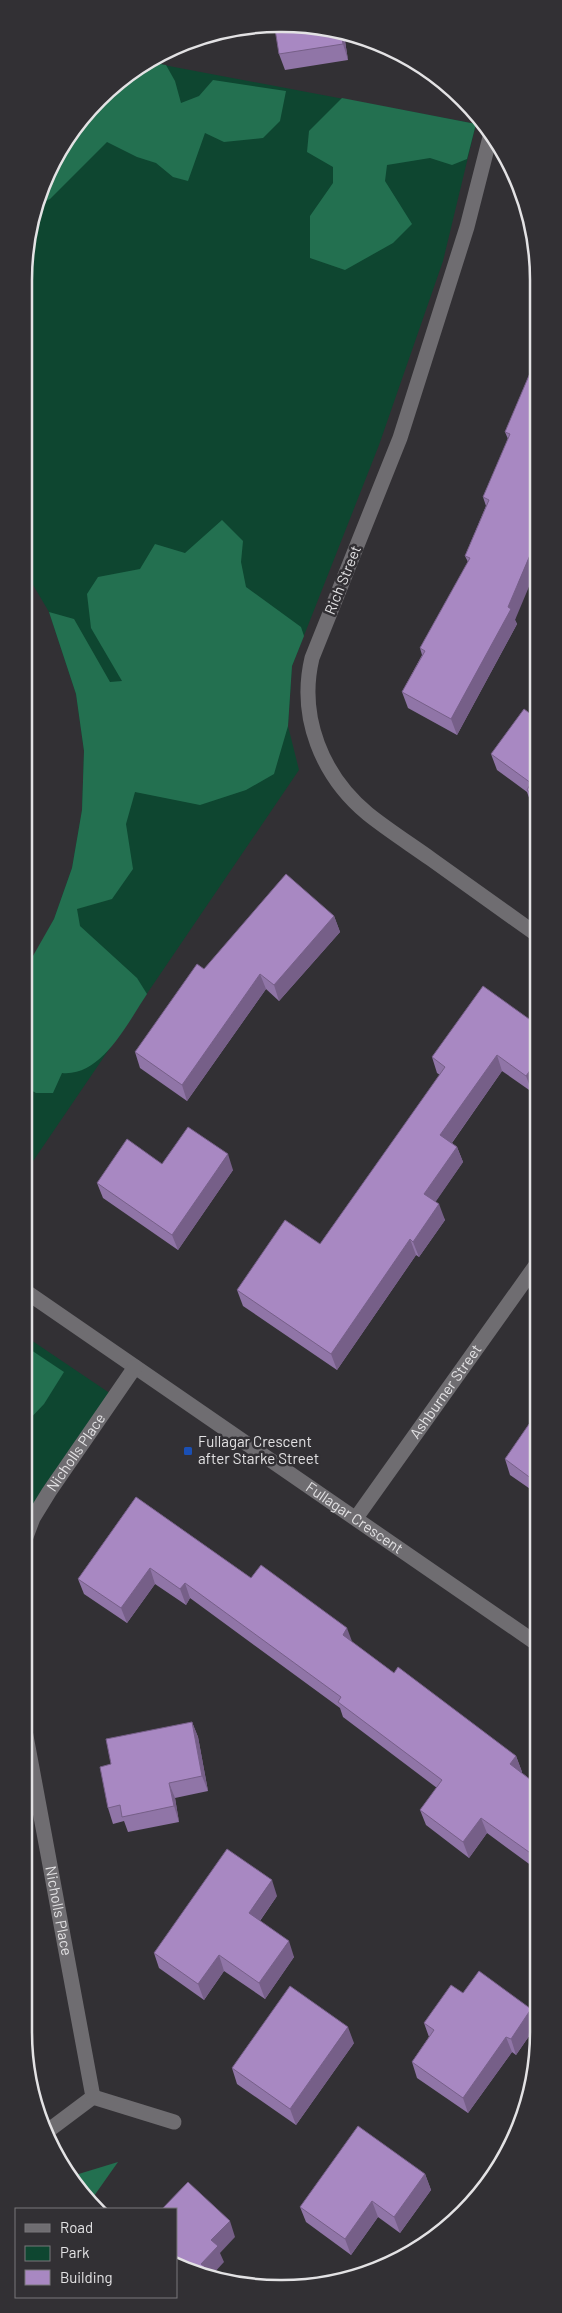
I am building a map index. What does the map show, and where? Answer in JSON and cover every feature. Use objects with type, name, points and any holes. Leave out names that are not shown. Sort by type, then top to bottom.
[{"type":"street","name":"Rich Street","points":[[488,144],[467,227],[400,438],[312,658],[307,678],[309,720],[315,740],[336,780],[368,814],[530,930]]},
{"type":"street","name":"Ashburner Street","points":[[356,1518],[530,1273]]},
{"type":"street","name":"Fullagar Crescent","points":[[32,1296],[530,1638]]},
{"type":"street","name":"Nicholls Place","points":[[32,1523],[49,1492],[135,1367]]},
{"type":"street","name":"Nicholls Place","points":[[32,1768],[93,2096]]},
{"type":"street","points":[[51,2128],[93,2096],[174,2122]]},
{"type":"green space","points":[[160,64],[473,123],[475,127],[443,261],[379,445],[292,666],[288,726],[299,770],[32,1163],[32,961],[54,919],[72,868],[82,810],[84,751],[76,694],[49,612],[32,583],[33,265],[37,233],[51,186],[74,143],[94,117],[117,94],[143,74]]},
{"type":"green space","points":[[160,64],[166,65],[175,81],[181,103],[199,96],[213,80],[286,91],[280,121],[263,138],[224,142],[205,133],[188,181],[173,177],[156,163],[137,157],[107,142],[46,201],[58,171],[74,143],[94,117],[117,94],[143,74]]},
{"type":"green space","points":[[342,98],[473,123],[475,127],[467,159],[452,165],[430,158],[387,165],[385,181],[412,224],[393,243],[345,270],[310,258],[310,216],[333,183],[333,167],[307,152],[309,131]]},
{"type":"green space","points":[[222,520],[243,541],[241,562],[246,587],[301,627],[304,636],[292,666],[288,726],[274,774],[246,790],[200,805],[135,792],[126,824],[133,869],[112,899],[77,909],[80,926],[137,978],[147,994],[112,1046],[101,1057],[89,1066],[76,1072],[62,1073],[53,1093],[36,1093],[32,1091],[32,958],[54,919],[72,868],[82,810],[84,751],[76,694],[49,612],[74,619],[110,682],[122,681],[91,628],[87,594],[98,577],[140,569],[155,544],[185,553]]},
{"type":"green space","points":[[32,1341],[114,1396],[32,1529]]},
{"type":"green space","points":[[32,1351],[64,1372],[44,1404],[32,1417]]},
{"type":"green space","points":[[118,2162],[94,2196],[77,2174]]},
{"type":"building","points":[[276,32],[329,37],[342,40],[343,44],[279,54]]},
{"type":"building","points":[[530,373],[530,555],[508,607],[511,609],[451,719],[402,692],[425,651],[420,648],[470,558],[465,556],[489,500],[483,497],[510,434],[505,432]]},
{"type":"building","points":[[524,709],[530,714],[530,782],[491,754]]},
{"type":"building","points":[[286,874],[334,916],[274,985],[260,974],[182,1085],[135,1052],[197,964],[204,969]]},
{"type":"building","points":[[483,986],[530,1020],[530,1070],[526,1076],[497,1055],[440,1135],[457,1147],[424,1194],[439,1204],[413,1242],[410,1239],[331,1354],[237,1290],[285,1220],[320,1244],[445,1067],[432,1057]]},
{"type":"building","points":[[188,1127],[228,1154],[172,1235],[97,1183],[127,1139],[162,1164]]},
{"type":"building","points":[[530,1423],[530,1478],[505,1459]]},
{"type":"building","points":[[136,1497],[251,1578],[261,1565],[347,1628],[343,1635],[394,1673],[398,1667],[516,1756],[510,1764],[530,1779],[530,1853],[481,1818],[463,1842],[420,1810],[442,1780],[338,1702],[341,1697],[185,1583],[180,1589],[150,1568],[121,1608],[78,1579]]},
{"type":"building","points":[[192,1722],[202,1776],[169,1783],[174,1806],[122,1817],[120,1805],[108,1808],[100,1767],[111,1764],[106,1739]]},
{"type":"building","points":[[227,1849],[272,1880],[249,1913],[289,1941],[259,1983],[219,1955],[198,1984],[154,1953]]},
{"type":"building","points":[[479,1971],[530,2008],[530,2010],[511,2039],[506,2037],[463,2098],[412,2062],[434,2030],[424,2023],[451,1985],[463,1993]]},
{"type":"building","points":[[290,1986],[348,2027],[290,2109],[232,2068]]},
{"type":"building","points":[[358,2126],[425,2174],[394,2217],[372,2201],[345,2239],[300,2207]]},
{"type":"building","points":[[188,2182],[230,2221],[211,2240],[218,2246],[201,2264],[208,2269],[178,2258],[178,2208],[163,2208]]},
{"type":"place","name":"Fullagar Crescent after Starke Street","points":[[188,1451]]}]
